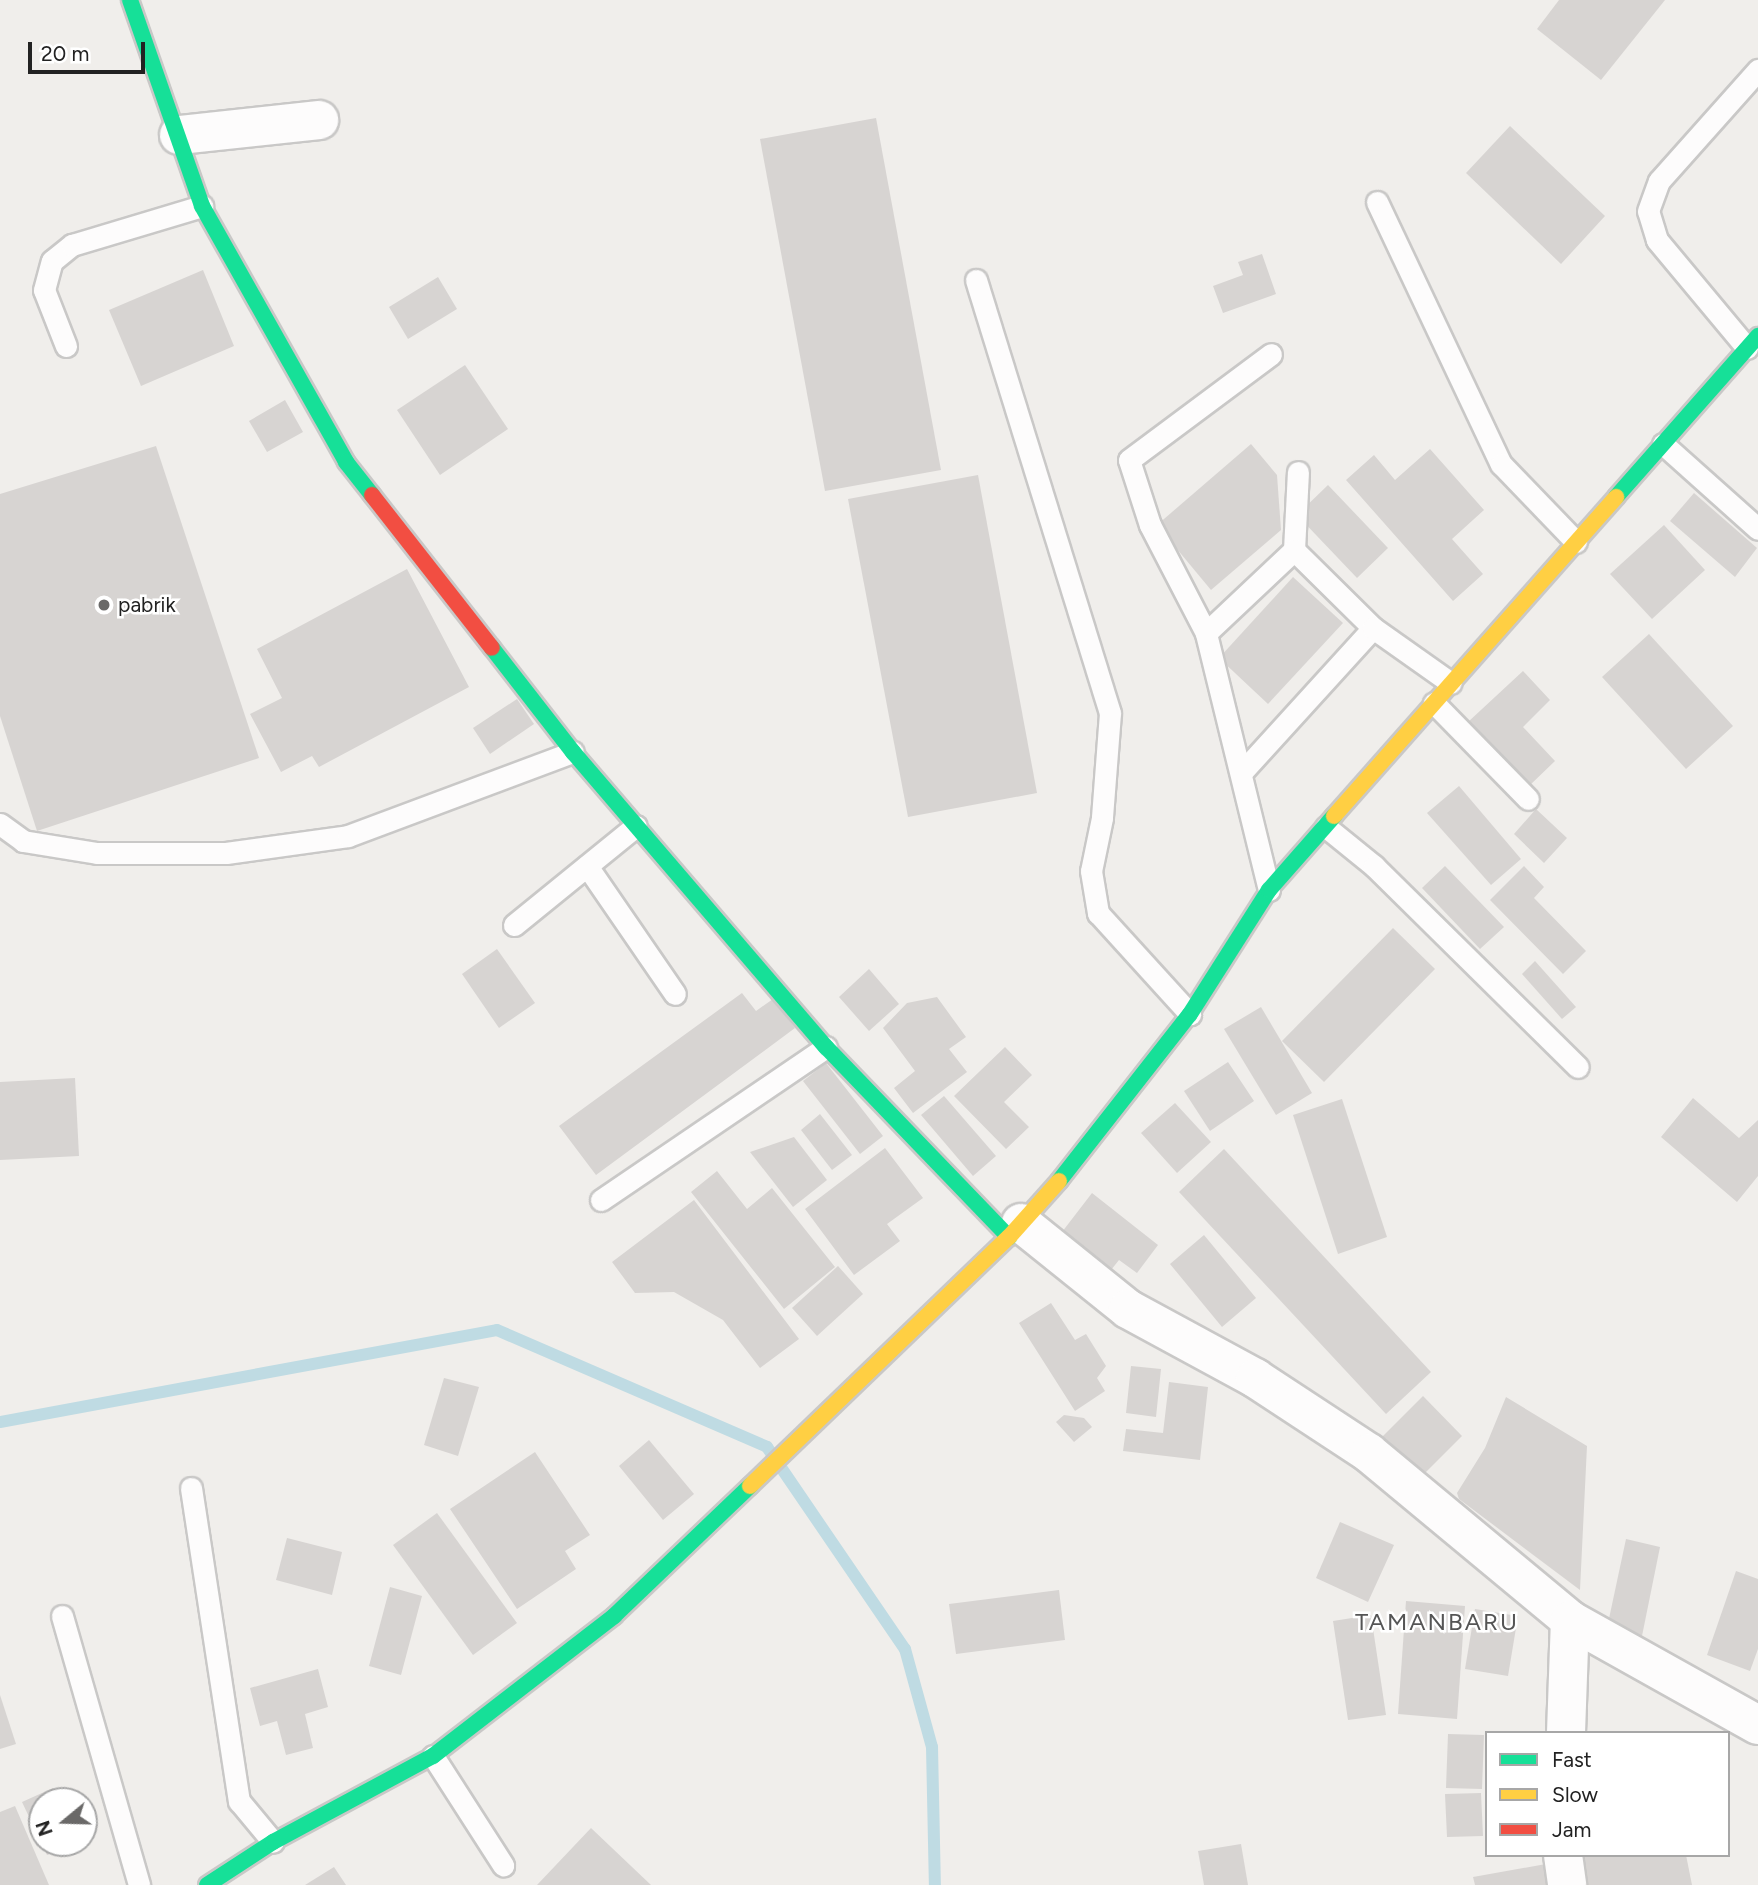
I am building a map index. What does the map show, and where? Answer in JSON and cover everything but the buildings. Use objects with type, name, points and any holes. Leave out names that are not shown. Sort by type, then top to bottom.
[{"type":"main road","points":[[130,0],[202,206],[346,462],[573,752],[826,1046],[1015,1230]]},
{"type":"main road","points":[[207,1885],[273,1842],[433,1756],[614,1616],[844,1399],[1015,1230],[1084,1153],[1190,1014],[1269,890],[1752,342]]},
{"type":"street","points":[[179,135],[319,120]]},
{"type":"street","points":[[1015,1230],[1128,1309],[1255,1378],[1369,1453],[1570,1620],[1758,1725]]},
{"type":"street","points":[[1566,1731],[1570,1620]]},
{"type":"street","points":[[1563,1857],[1567,1885]]},
{"type":"lane","points":[[1752,342],[1657,240],[1648,211],[1658,180],[1758,70]]},
{"type":"lane","points":[[1377,202],[1501,464],[1576,542]]},
{"type":"lane","points":[[66,346],[44,290],[52,261],[72,245],[202,206]]},
{"type":"lane","points":[[976,280],[1110,713],[1102,818],[1091,871],[1098,913],[1190,1014]]},
{"type":"lane","points":[[1269,890],[1206,634],[1150,524],[1129,460],[1270,354]]},
{"type":"lane","points":[[1663,444],[1758,529]]},
{"type":"lane","points":[[1206,634],[1294,550],[1298,472]]},
{"type":"lane","points":[[1294,550],[1373,628],[1451,684]]},
{"type":"lane","points":[[1241,773],[1373,628]]},
{"type":"lane","points":[[1434,703],[1528,799]]},
{"type":"lane","points":[[0,824],[23,841],[97,853],[226,853],[348,836],[573,752]]},
{"type":"lane","points":[[514,925],[636,826]]},
{"type":"lane","points":[[1326,827],[1374,866],[1578,1067]]},
{"type":"lane","points":[[587,866],[675,994]]},
{"type":"lane","points":[[601,1200],[826,1046]]},
{"type":"lane","points":[[191,1488],[239,1801],[273,1842]]},
{"type":"lane","points":[[62,1616],[139,1885]]},
{"type":"lane","points":[[433,1756],[503,1865]]},
{"type":"waterway","points":[[0,1422],[497,1330],[767,1447],[905,1649],[932,1747],[935,1885]]},
{"type":"traffic: fast","points":[[130,0],[202,206],[346,462],[372,495]]},
{"type":"traffic: fast","points":[[1616,497],[1758,336]]},
{"type":"traffic: fast","points":[[492,648],[573,752],[826,1047],[1009,1237]]},
{"type":"traffic: fast","points":[[1059,1181],[1190,1014],[1269,890],[1334,816]]},
{"type":"traffic: fast","points":[[207,1885],[273,1842],[433,1756],[614,1616],[750,1486]]},
{"type":"traffic: slow","points":[[1334,816],[1616,497]]},
{"type":"traffic: slow","points":[[750,1486],[1009,1237],[1059,1181]]},
{"type":"traffic: jam","points":[[372,495],[492,648]]},
{"type":"place","name":"pabrik","points":[[104,605]]},
{"type":"district","name":"TAMANBARU","points":[[1437,1622]]}]
